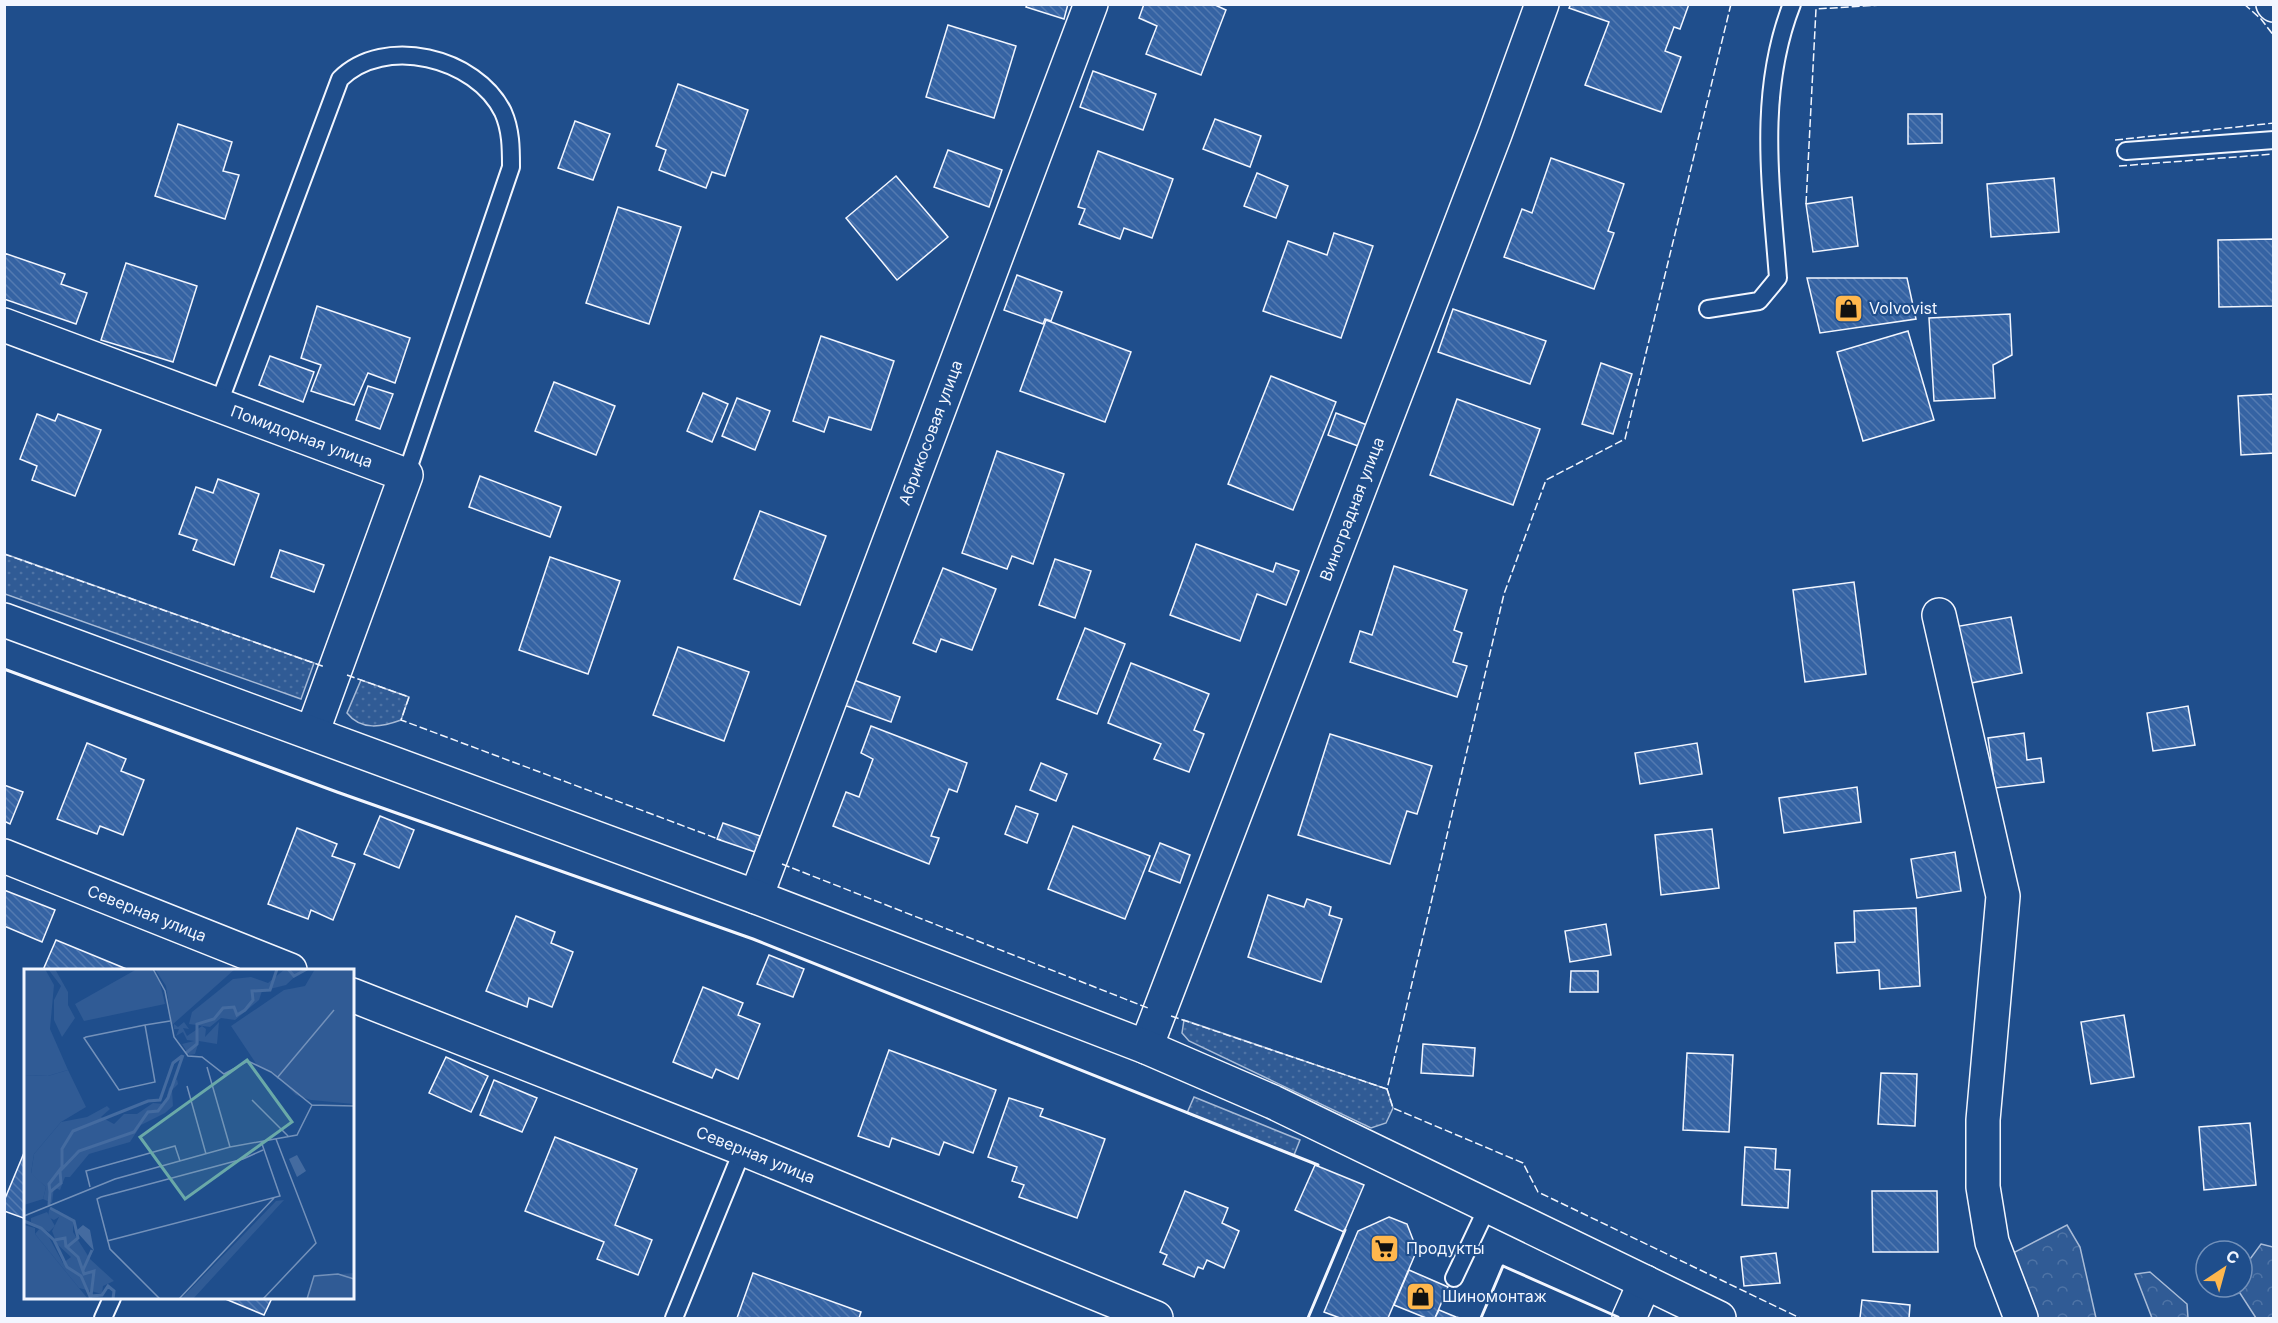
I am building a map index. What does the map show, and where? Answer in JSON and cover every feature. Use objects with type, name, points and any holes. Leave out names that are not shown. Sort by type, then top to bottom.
[{"type":"street","name":"Абрикосовая улица","points":[[756,897],[1091,4]]},
{"type":"street","name":"Виноградная улица","points":[[1146,1047],[1542,4]]},
{"type":"street","name":"Помидорная улица","points":[[4,325],[219,403],[406,475]]},
{"type":"street","points":[[312,734],[406,475]]},
{"type":"street","points":[[1940,615],[2003,896],[1983,1120],[1983,1187],[1992,1242],[2021,1318]]},
{"type":"street","points":[[4,620],[756,897],[1146,1047],[1274,1102],[1719,1318]]},
{"type":"street","name":"Северная улица","points":[[4,856],[255,964],[284,969]]},
{"type":"street","name":"Северная улица","points":[[354,996],[743,1149],[1156,1318]]},
{"type":"street","points":[[1629,1318],[1645,1282]]},
{"type":"lane","points":[[1708,309],[1760,301],[1778,278],[1767,138],[1774,56],[1792,4]]},
{"type":"lane","points":[[219,403],[340,79],[362,62],[391,57],[420,58],[455,68],[482,84],[502,112],[509,129],[512,167],[406,475]]},
{"type":"lane","points":[[2126,151],[2274,140]]},
{"type":"lane","points":[[674,1318],[743,1149]]},
{"type":"lane","points":[[1454,1278],[1488,1206]]},
{"type":"lane","points":[[103,1318],[112,1299]]},
{"type":"green space","points":[[5,554],[314,663],[301,699],[5,594]]},
{"type":"green space","points":[[361,680],[409,697],[401,720],[372,726],[359,723],[347,713]]},
{"type":"green space","points":[[1184,1020],[1387,1089],[1393,1108],[1386,1123],[1371,1128],[1189,1041],[1182,1033]]},
{"type":"green space","points":[[1194,1097],[1300,1140],[1294,1155],[1187,1113]]},
{"type":"green space","points":[[2067,1225],[2080,1247],[2096,1318],[2036,1318],[2011,1254]]},
{"type":"green space","points":[[2261,1244],[2273,1247],[2273,1318],[2256,1318],[2244,1299],[2254,1299],[2254,1254]]},
{"type":"green space","points":[[2150,1272],[2187,1304],[2188,1318],[2152,1318],[2135,1274]]},
{"type":"building","points":[[1027,4],[1068,4],[1064,19],[1026,7]]},
{"type":"building","points":[[1144,4],[1213,4],[1226,10],[1201,75],[1146,54],[1157,26],[1139,18]]},
{"type":"building","points":[[1571,4],[1689,4],[1680,29],[1674,27],[1665,51],[1681,57],[1661,112],[1585,85],[1609,22],[1569,8]]},
{"type":"building","points":[[948,25],[1016,46],[994,118],[926,97]]},
{"type":"building","points":[[1093,71],[1156,94],[1143,130],[1080,107]]},
{"type":"building","points":[[678,84],[748,110],[725,176],[712,172],[706,188],[659,170],[666,150],[656,146]]},
{"type":"building","points":[[1908,114],[1942,114],[1942,143],[1908,144]]},
{"type":"building","points":[[1215,119],[1261,136],[1250,167],[1203,149]]},
{"type":"building","points":[[575,121],[610,134],[593,180],[558,168]]},
{"type":"building","points":[[178,124],[232,142],[223,171],[239,175],[225,219],[155,196]]},
{"type":"building","points":[[948,150],[1002,170],[989,207],[934,187]]},
{"type":"building","points":[[1098,151],[1173,179],[1152,238],[1124,228],[1120,239],[1079,224],[1085,209],[1078,207]]},
{"type":"building","points":[[1551,158],[1624,184],[1608,231],[1614,233],[1594,289],[1504,257],[1522,209],[1532,213]]},
{"type":"building","points":[[1257,173],[1288,186],[1276,218],[1244,206]]},
{"type":"building","points":[[896,176],[948,237],[897,280],[846,218]]},
{"type":"building","points":[[2054,178],[2059,232],[1991,237],[1987,184]]},
{"type":"building","points":[[1852,197],[1858,246],[1813,252],[1806,204]]},
{"type":"building","points":[[618,207],[681,227],[649,324],[586,303]]},
{"type":"building","points":[[1334,233],[1373,246],[1341,338],[1263,311],[1288,241],[1327,255]]},
{"type":"building","points":[[2274,239],[2274,306],[2219,307],[2218,240]]},
{"type":"building","points":[[4,253],[65,274],[61,284],[87,293],[76,324],[4,299]]},
{"type":"building","points":[[126,263],[197,286],[173,362],[101,340]]},
{"type":"building","points":[[1017,275],[1062,292],[1051,321],[1045,319],[1043,324],[1004,310]]},
{"type":"building","points":[[1807,278],[1907,278],[1916,319],[1820,333]]},
{"type":"building","points":[[317,306],[410,338],[395,383],[368,373],[354,405],[311,391],[321,365],[301,358]]},
{"type":"building","points":[[1453,309],[1546,341],[1530,384],[1438,352]]},
{"type":"building","points":[[2010,314],[2012,355],[1993,365],[1995,398],[1934,401],[1929,318]]},
{"type":"building","points":[[1046,320],[1131,352],[1105,422],[1020,391]]},
{"type":"building","points":[[1908,331],[1934,420],[1863,441],[1837,352]]},
{"type":"building","points":[[821,336],[894,361],[871,430],[829,417],[824,432],[793,421]]},
{"type":"building","points":[[270,356],[314,372],[303,402],[259,385]]},
{"type":"building","points":[[1601,363],[1632,374],[1613,434],[1582,424]]},
{"type":"building","points":[[1271,376],[1336,402],[1293,510],[1228,484]]},
{"type":"building","points":[[554,382],[615,406],[596,455],[535,431]]},
{"type":"building","points":[[368,386],[393,394],[380,429],[356,420]]},
{"type":"building","points":[[703,393],[728,404],[712,442],[687,431]]},
{"type":"building","points":[[2274,394],[2274,453],[2241,455],[2238,396]]},
{"type":"building","points":[[737,398],[770,411],[755,450],[722,436]]},
{"type":"building","points":[[1457,399],[1540,429],[1513,505],[1430,475]]},
{"type":"building","points":[[1336,413],[1367,425],[1358,446],[1328,435]]},
{"type":"building","points":[[37,414],[55,421],[58,414],[101,430],[75,496],[32,480],[37,466],[20,459]]},
{"type":"building","points":[[997,451],[1064,474],[1033,564],[1012,556],[1007,569],[962,553]]},
{"type":"building","points":[[480,476],[561,507],[550,537],[469,507]]},
{"type":"building","points":[[218,479],[259,494],[234,565],[193,550],[197,540],[179,534],[196,487],[213,493]]},
{"type":"building","points":[[760,511],[826,536],[800,605],[734,579]]},
{"type":"building","points":[[1196,544],[1273,572],[1276,563],[1299,571],[1286,605],[1257,594],[1240,641],[1170,615]]},
{"type":"building","points":[[280,550],[324,565],[314,592],[271,577]]},
{"type":"building","points":[[550,557],[620,581],[588,674],[519,650]]},
{"type":"building","points":[[1055,559],[1091,571],[1075,618],[1039,605]]},
{"type":"building","points":[[1394,566],[1467,590],[1454,630],[1462,633],[1453,662],[1467,666],[1457,697],[1350,662],[1360,631],[1372,635]]},
{"type":"building","points":[[943,568],[996,589],[972,650],[941,639],[936,652],[913,643]]},
{"type":"building","points":[[1854,582],[1866,674],[1805,682],[1793,590]]},
{"type":"building","points":[[2011,617],[2022,673],[1966,684],[1954,627]]},
{"type":"building","points":[[1085,628],[1125,644],[1097,714],[1057,699]]},
{"type":"building","points":[[678,647],[749,672],[724,741],[653,715]]},
{"type":"building","points":[[1131,663],[1209,694],[1194,730],[1204,734],[1189,772],[1154,759],[1161,744],[1108,723]]},
{"type":"building","points":[[854,680],[900,697],[891,722],[844,705]]},
{"type":"building","points":[[2188,706],[2195,745],[2153,751],[2147,713]]},
{"type":"building","points":[[871,726],[967,763],[957,792],[949,789],[931,836],[939,838],[929,864],[833,826],[846,792],[859,797],[873,759],[861,753]]},
{"type":"building","points":[[2024,733],[2027,760],[2041,758],[2044,782],[1995,788],[1988,738]]},
{"type":"building","points":[[1330,734],[1432,766],[1417,814],[1407,811],[1390,864],[1298,835]]},
{"type":"building","points":[[87,743],[126,759],[121,771],[144,780],[123,835],[100,826],[97,834],[57,819]]},
{"type":"building","points":[[1697,743],[1702,774],[1640,784],[1635,753]]},
{"type":"building","points":[[1041,763],[1067,774],[1056,801],[1030,790]]},
{"type":"building","points":[[4,785],[23,792],[10,824],[4,821]]},
{"type":"building","points":[[1857,787],[1861,822],[1784,833],[1779,798]]},
{"type":"building","points":[[1016,806],[1038,814],[1027,843],[1005,834]]},
{"type":"building","points":[[380,816],[414,830],[399,868],[364,854]]},
{"type":"building","points":[[723,823],[760,836],[755,852],[717,839]]},
{"type":"building","points":[[1073,826],[1150,856],[1125,919],[1048,889]]},
{"type":"building","points":[[297,828],[337,844],[332,856],[355,864],[333,920],[311,910],[308,919],[268,904]]},
{"type":"building","points":[[1712,829],[1719,888],[1661,895],[1655,835]]},
{"type":"building","points":[[1160,843],[1190,855],[1180,883],[1149,871]]},
{"type":"building","points":[[1955,852],[1961,891],[1917,898],[1911,859]]},
{"type":"building","points":[[4,890],[55,910],[42,942],[4,926]]},
{"type":"building","points":[[1268,895],[1304,907],[1307,899],[1331,907],[1329,915],[1342,919],[1321,982],[1248,957]]},
{"type":"building","points":[[1916,908],[1920,986],[1880,989],[1879,970],[1837,973],[1835,943],[1855,942],[1854,911]]},
{"type":"building","points":[[516,916],[555,932],[551,943],[573,952],[552,1007],[529,998],[527,1007],[486,991]]},
{"type":"building","points":[[1606,924],[1611,955],[1570,962],[1565,931]]},
{"type":"building","points":[[56,940],[127,969],[43,969]]},
{"type":"building","points":[[769,955],[804,969],[793,997],[757,984]]},
{"type":"building","points":[[1571,971],[1598,971],[1598,992],[1570,992]]},
{"type":"building","points":[[703,987],[743,1003],[738,1015],[760,1024],[738,1079],[716,1069],[712,1078],[673,1062]]},
{"type":"building","points":[[2124,1015],[2134,1077],[2091,1084],[2081,1022]]},
{"type":"building","points":[[1423,1044],[1475,1048],[1473,1076],[1421,1073]]},
{"type":"building","points":[[889,1050],[996,1090],[973,1153],[944,1142],[939,1155],[892,1138],[889,1147],[858,1136]]},
{"type":"building","points":[[1687,1053],[1733,1055],[1729,1132],[1683,1130]]},
{"type":"building","points":[[446,1057],[488,1076],[471,1112],[429,1093]]},
{"type":"building","points":[[1881,1073],[1917,1074],[1915,1126],[1878,1124]]},
{"type":"building","points":[[494,1080],[537,1098],[522,1132],[480,1115]]},
{"type":"building","points":[[1009,1098],[1043,1109],[1040,1116],[1105,1139],[1077,1218],[1019,1197],[1024,1185],[1012,1181],[1017,1167],[988,1157]]},
{"type":"building","points":[[2250,1123],[2256,1185],[2204,1190],[2199,1127]]},
{"type":"building","points":[[555,1137],[637,1169],[615,1225],[652,1240],[638,1275],[597,1259],[604,1242],[525,1211]]},
{"type":"building","points":[[1745,1147],[1776,1149],[1775,1169],[1790,1170],[1788,1208],[1742,1205]]},
{"type":"building","points":[[24,1153],[24,1218],[4,1211],[4,1201]]},
{"type":"building","points":[[1315,1165],[1364,1185],[1344,1232],[1295,1210]]},
{"type":"building","points":[[1185,1191],[1228,1208],[1222,1223],[1239,1231],[1224,1268],[1207,1260],[1203,1269],[1198,1267],[1194,1277],[1163,1264],[1167,1255],[1160,1252]]},
{"type":"building","points":[[1872,1191],[1937,1191],[1938,1252],[1873,1252]]},
{"type":"building","points":[[1389,1217],[1407,1224],[1417,1250],[1388,1318],[1340,1318],[1324,1312],[1358,1231]]},
{"type":"building","points":[[1776,1253],[1780,1283],[1744,1286],[1741,1257]]},
{"type":"building","points":[[1409,1270],[1448,1287],[1435,1318],[1426,1318],[1394,1305]]},
{"type":"building","points":[[753,1273],[861,1312],[859,1318],[737,1318]]},
{"type":"building","points":[[225,1299],[272,1299],[264,1315]]},
{"type":"building","points":[[1862,1300],[1910,1305],[1909,1318],[1860,1318]]},
{"type":"building","points":[[1439,1310],[1456,1317],[1460,1318],[1435,1318]]},
{"type":"fence","points":[[1731,4],[1625,439],[1546,480],[1504,594],[1387,1089],[1393,1108],[1523,1163],[1538,1192],[1800,1318]]},
{"type":"fence","points":[[1806,204],[1816,9],[1896,4]]},
{"type":"fence","points":[[2244,4],[2261,19],[2274,36]]},
{"type":"fence","points":[[2115,140],[2274,123]]},
{"type":"fence","points":[[2119,166],[2274,154]]},
{"type":"fence","points":[[4,554],[325,667]]},
{"type":"fence","points":[[347,675],[409,697],[401,720],[721,840]]},
{"type":"fence","points":[[782,864],[1148,1008]]},
{"type":"fence","points":[[1171,1016],[1387,1089]]},
{"type":"wall","points":[[4,669],[337,792],[753,939],[1318,1165]]},
{"type":"wall","points":[[1308,1318],[1345,1230]]},
{"type":"wall","points":[[1481,1318],[1503,1266],[1618,1317]]},
{"type":"place","name":"Volvovist","points":[[1848,308]]},
{"type":"place","name":"Продукты","points":[[1385,1248]]},
{"type":"place","name":"Шиномонтаж","points":[[1421,1296]]}]
